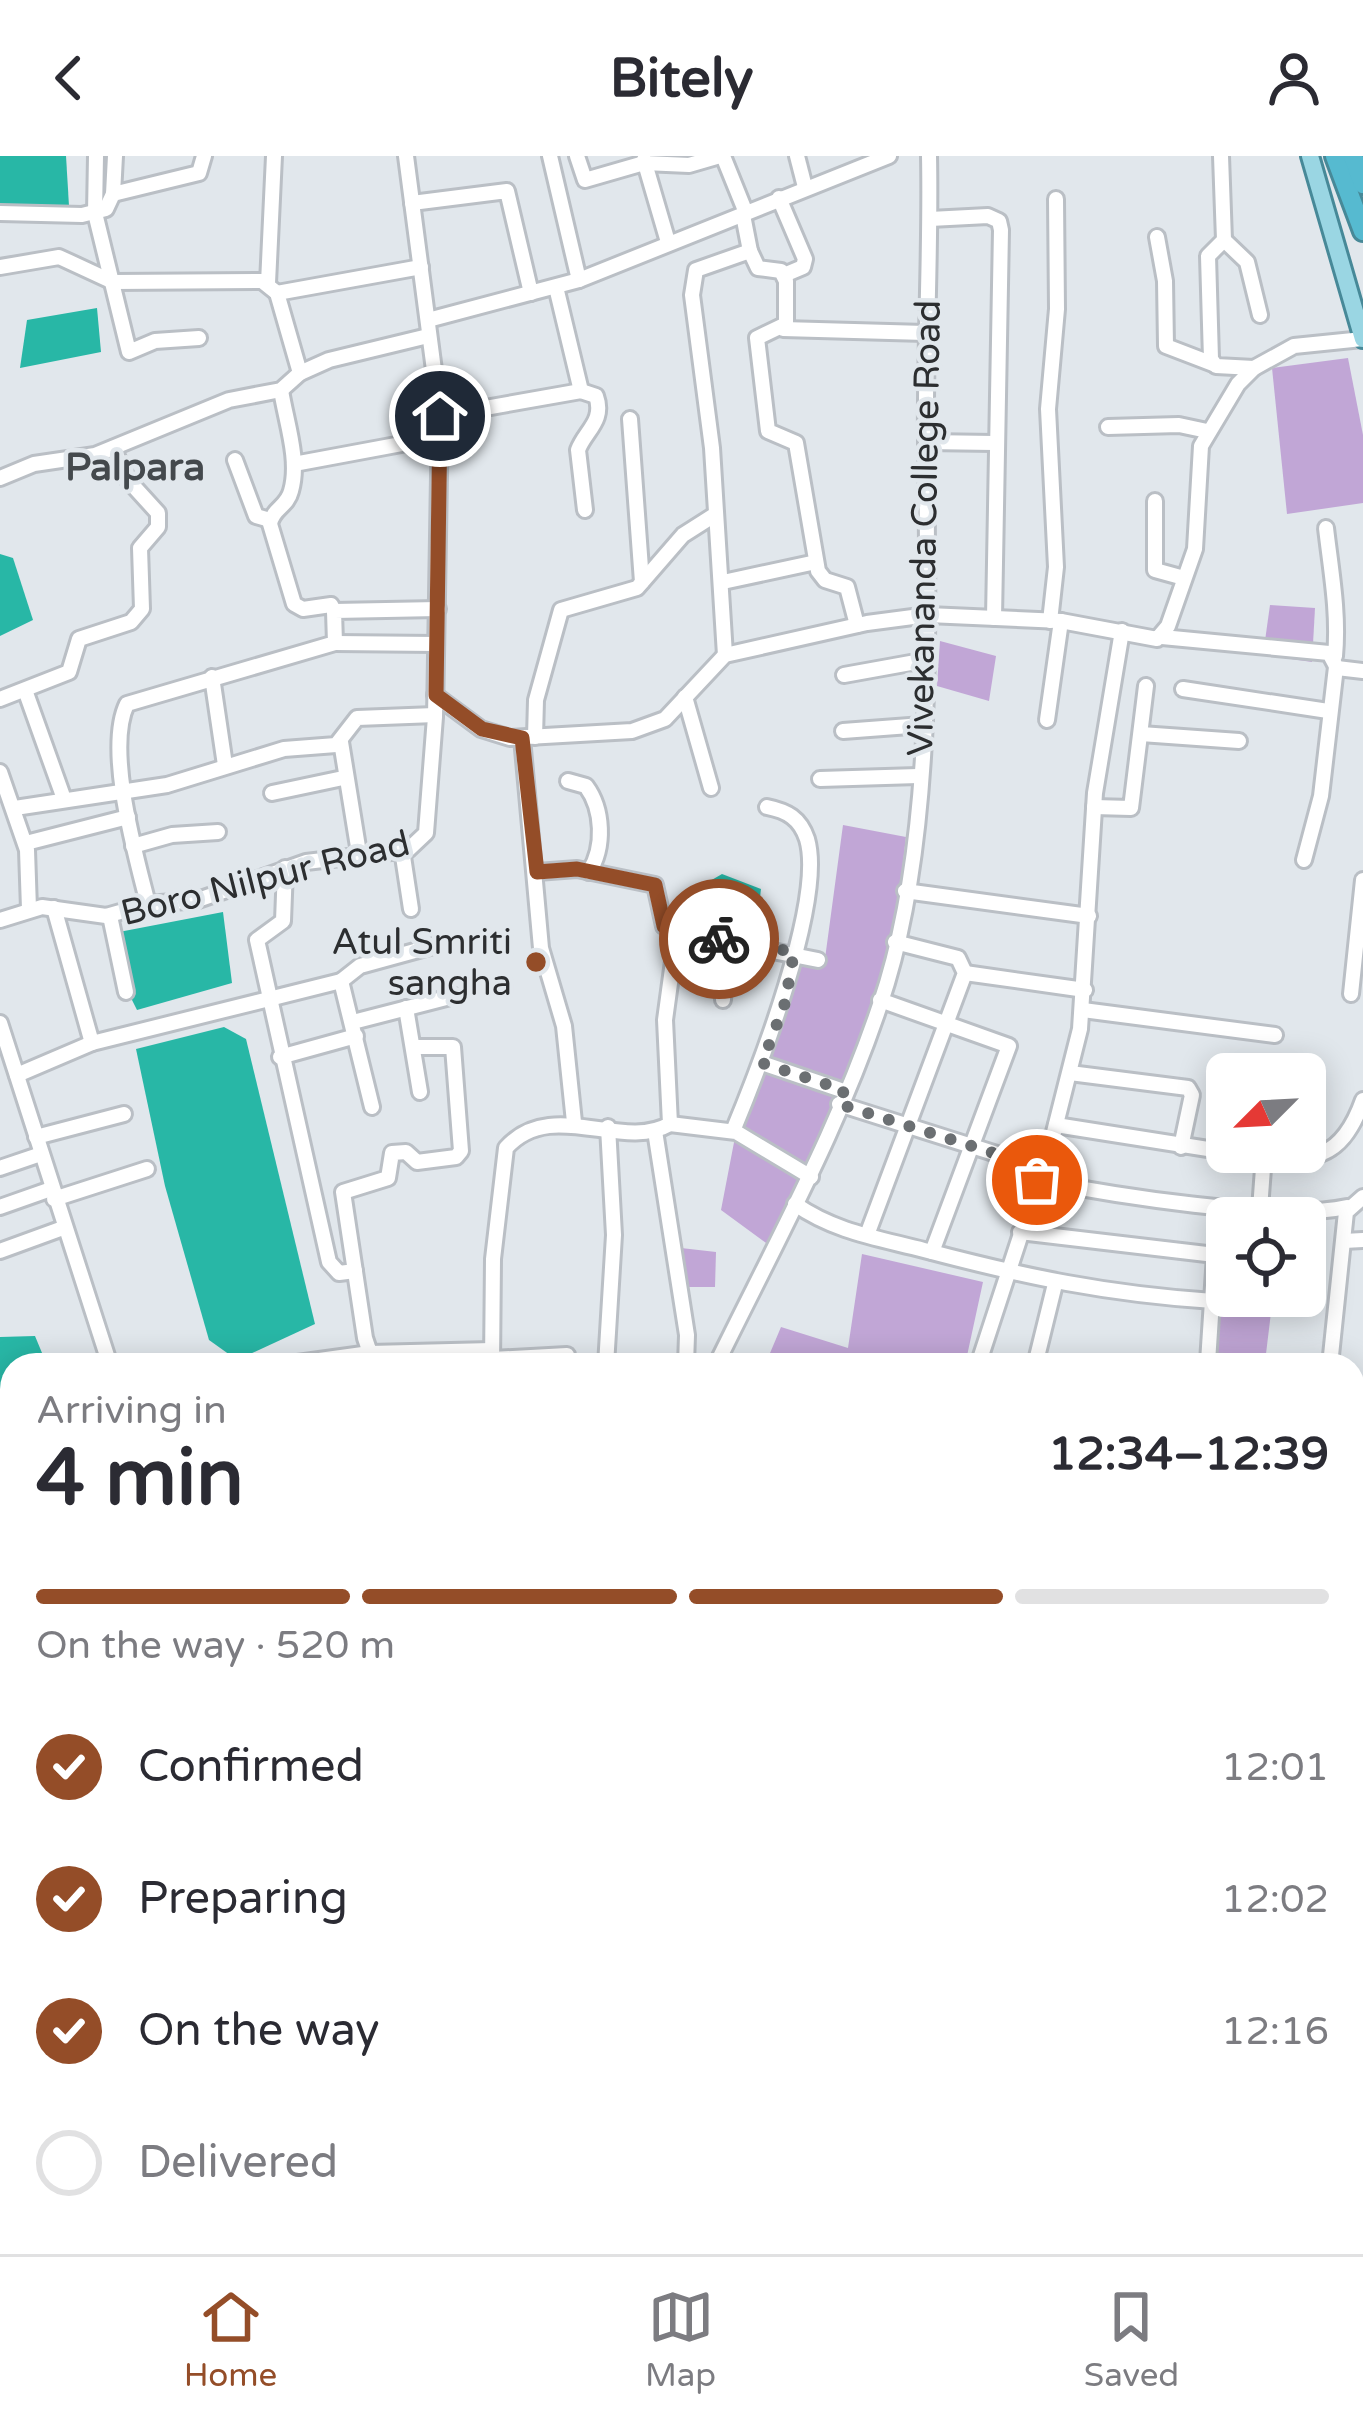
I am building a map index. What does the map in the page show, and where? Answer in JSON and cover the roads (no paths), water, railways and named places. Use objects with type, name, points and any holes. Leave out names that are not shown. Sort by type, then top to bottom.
[{"type":"highway","points":[[1335,156],[1363,231]]},
{"type":"highway","points":[[1353,156],[1363,184]]},
{"type":"main road","points":[[1310,156],[1363,340]]},
{"type":"street","points":[[96,156],[94,213],[129,352],[155,341],[199,338]]},
{"type":"street","points":[[0,213],[94,213],[110,206],[115,156]]},
{"type":"street","points":[[113,194],[199,172],[204,156]]},
{"type":"street","points":[[274,156],[272,288],[300,373]]},
{"type":"street","name":"Boro Nilpur Road","points":[[0,920],[28,909],[110,916],[148,904],[197,900],[285,868],[402,850],[422,841],[430,825],[436,695],[440,416],[406,156]]},
{"type":"street","points":[[550,156],[579,280]]},
{"type":"street","points":[[577,156],[586,180]]},
{"type":"street","points":[[560,188],[643,159],[722,156],[745,214],[758,268],[784,275],[803,267],[806,259],[779,198]]},
{"type":"street","points":[[797,156],[805,187]]},
{"type":"street","points":[[0,478],[34,464],[112,448],[213,406],[280,390],[300,373],[350,353],[579,280],[889,156]]},
{"type":"street","name":"Vivekananda College Road","points":[[722,1353],[811,1178],[880,1000],[905,891],[927,660],[929,156]]},
{"type":"street","points":[[1221,156],[1224,240],[1247,262],[1260,315]]},
{"type":"street","points":[[643,159],[668,242]]},
{"type":"street","points":[[412,203],[506,190],[531,293]]},
{"type":"street","points":[[1047,720],[1056,621],[1048,409],[1057,309],[1056,199]]},
{"type":"street","points":[[930,219],[988,215],[999,221],[994,618]]},
{"type":"street","points":[[1157,237],[1165,281],[1166,346],[1213,364],[1254,368]]},
{"type":"street","points":[[1213,364],[1208,256],[1224,240]]},
{"type":"street","points":[[725,655],[723,581],[693,316],[695,275],[701,267],[751,250]]},
{"type":"street","points":[[0,267],[70,259],[113,282],[272,288],[421,267]]},
{"type":"street","points":[[783,328],[784,275]]},
{"type":"street","points":[[556,287],[580,391]]},
{"type":"street","points":[[857,625],[847,587],[825,580],[816,562],[796,442],[768,431],[757,338],[764,331],[783,328],[925,334]]},
{"type":"street","points":[[1162,637],[1197,537],[1197,460],[1207,431],[1254,368],[1294,346],[1363,340]]},
{"type":"street","points":[[270,520],[289,499],[294,464],[280,390]]},
{"type":"street","points":[[440,416],[497,410],[580,391],[596,396],[594,430],[579,445],[585,510]]},
{"type":"street","points":[[630,419],[642,582]]},
{"type":"street","points":[[1108,427],[1179,425],[1207,431]]},
{"type":"street","points":[[294,464],[439,437]]},
{"type":"street","points":[[926,442],[994,443]]},
{"type":"street","points":[[0,699],[74,668],[79,639],[130,622],[142,609],[140,548],[158,527],[158,513],[128,479],[112,448]]},
{"type":"street","points":[[235,460],[256,516],[270,520]]},
{"type":"street","points":[[1155,501],[1155,571],[1184,578]]},
{"type":"street","points":[[574,1122],[564,1026],[542,948],[529,738],[536,700],[560,610],[624,594],[642,582],[682,535],[716,514]]},
{"type":"street","points":[[270,520],[294,604],[331,605],[335,643]]},
{"type":"street","points":[[1304,860],[1323,784],[1336,661],[1338,611],[1329,593],[1326,528]]},
{"type":"street","points":[[723,581],[816,562]]},
{"type":"street","points":[[334,611],[438,608]]},
{"type":"street","points":[[436,695],[482,729],[529,738],[641,730],[659,723],[725,655],[857,625],[928,615],[1056,621],[1149,640],[1162,637],[1336,661],[1363,671]]},
{"type":"street","points":[[981,1353],[1056,1125],[1083,1010],[1094,807],[1122,631]]},
{"type":"street","points":[[148,904],[128,817],[121,721],[127,704],[335,643],[436,644]]},
{"type":"street","points":[[844,675],[927,660]]},
{"type":"street","points":[[212,677],[225,765]]},
{"type":"street","points":[[1094,807],[1131,808],[1146,686]]},
{"type":"street","points":[[1183,689],[1328,711]]},
{"type":"street","points":[[25,690],[64,799]]},
{"type":"street","points":[[685,697],[711,788]]},
{"type":"street","points":[[359,853],[343,778],[340,742],[344,728],[357,718],[435,715]]},
{"type":"street","points":[[843,731],[922,724]]},
{"type":"street","points":[[1141,734],[1238,741]]},
{"type":"street","points":[[0,824],[64,799],[166,785],[284,748],[340,742]]},
{"type":"street","points":[[0,772],[26,844],[28,909]]},
{"type":"street","points":[[820,779],[918,776]]},
{"type":"street","points":[[272,793],[343,778]]},
{"type":"street","points":[[568,782],[586,786],[598,807],[599,839],[590,872]]},
{"type":"street","points":[[734,1131],[785,1003],[808,848],[790,814],[767,807]]},
{"type":"street","points":[[26,844],[128,817]]},
{"type":"street","points":[[134,846],[172,835],[218,832]]},
{"type":"street","points":[[402,850],[411,909]]},
{"type":"street","points":[[285,868],[283,922],[257,940],[266,999],[329,1262],[339,1273],[355,1271]]},
{"type":"street","points":[[537,872],[590,872],[655,885],[664,926],[676,932],[818,960]]},
{"type":"street","points":[[1351,994],[1363,880]]},
{"type":"street","points":[[905,891],[1089,916]]},
{"type":"street","points":[[54,908],[92,1043]]},
{"type":"street","points":[[110,916],[126,992]]},
{"type":"street","points":[[670,1124],[665,1020],[676,932]]},
{"type":"street","points":[[723,1000],[726,941]]},
{"type":"street","points":[[867,1235],[911,1128],[965,973],[958,958],[896,942]]},
{"type":"street","points":[[17,1075],[92,1043],[340,981],[360,966],[433,946]]},
{"type":"street","points":[[965,973],[1084,990]]},
{"type":"street","points":[[340,981],[372,1107]]},
{"type":"street","points":[[280,1057],[406,1008],[454,996]]},
{"type":"street","points":[[880,1000],[1010,1046],[932,1252]]},
{"type":"street","points":[[406,1008],[420,1092]]},
{"type":"street","points":[[1083,1010],[1276,1035]]},
{"type":"street","points":[[1,1030],[106,1353]]},
{"type":"street","points":[[363,1353],[346,1187],[388,1178],[392,1153],[406,1152],[416,1162],[456,1157],[461,1151],[453,1047],[412,1047]]},
{"type":"street","points":[[762,1063],[911,1128],[1039,1174],[1206,1201]]},
{"type":"street","points":[[1070,1073],[1188,1088],[1192,1095],[1181,1147]]},
{"type":"street","points":[[1326,1153],[1344,1140],[1363,1100]]},
{"type":"street","points":[[36,1137],[124,1114]]},
{"type":"street","points":[[492,1353],[494,1241],[506,1148],[514,1140],[574,1122],[655,1131],[670,1124],[734,1131],[811,1178]]},
{"type":"street","points":[[1056,1125],[1206,1150]]},
{"type":"street","points":[[608,1127],[614,1235],[608,1353]]},
{"type":"street","points":[[655,1131],[686,1353]]},
{"type":"street","points":[[0,1168],[41,1154]]},
{"type":"street","points":[[0,1207],[147,1169]]},
{"type":"street","points":[[1326,1210],[1348,1207],[1363,1197]]},
{"type":"street","points":[[795,1204],[829,1226],[1004,1274],[1206,1300]]},
{"type":"street","points":[[1331,1353],[1348,1207]]},
{"type":"street","points":[[0,1251],[63,1228]]},
{"type":"street","points":[[1020,1232],[1206,1254]]},
{"type":"street","points":[[1344,1241],[1363,1240]]},
{"type":"street","points":[[1038,1353],[1055,1284]]},
{"type":"street","points":[[1210,1353],[1212,1317]]},
{"type":"place","name":"Atul Smriti sangha","points":[[536,962]]},
{"type":"district","name":"Palpara","points":[[135,466]]}]
